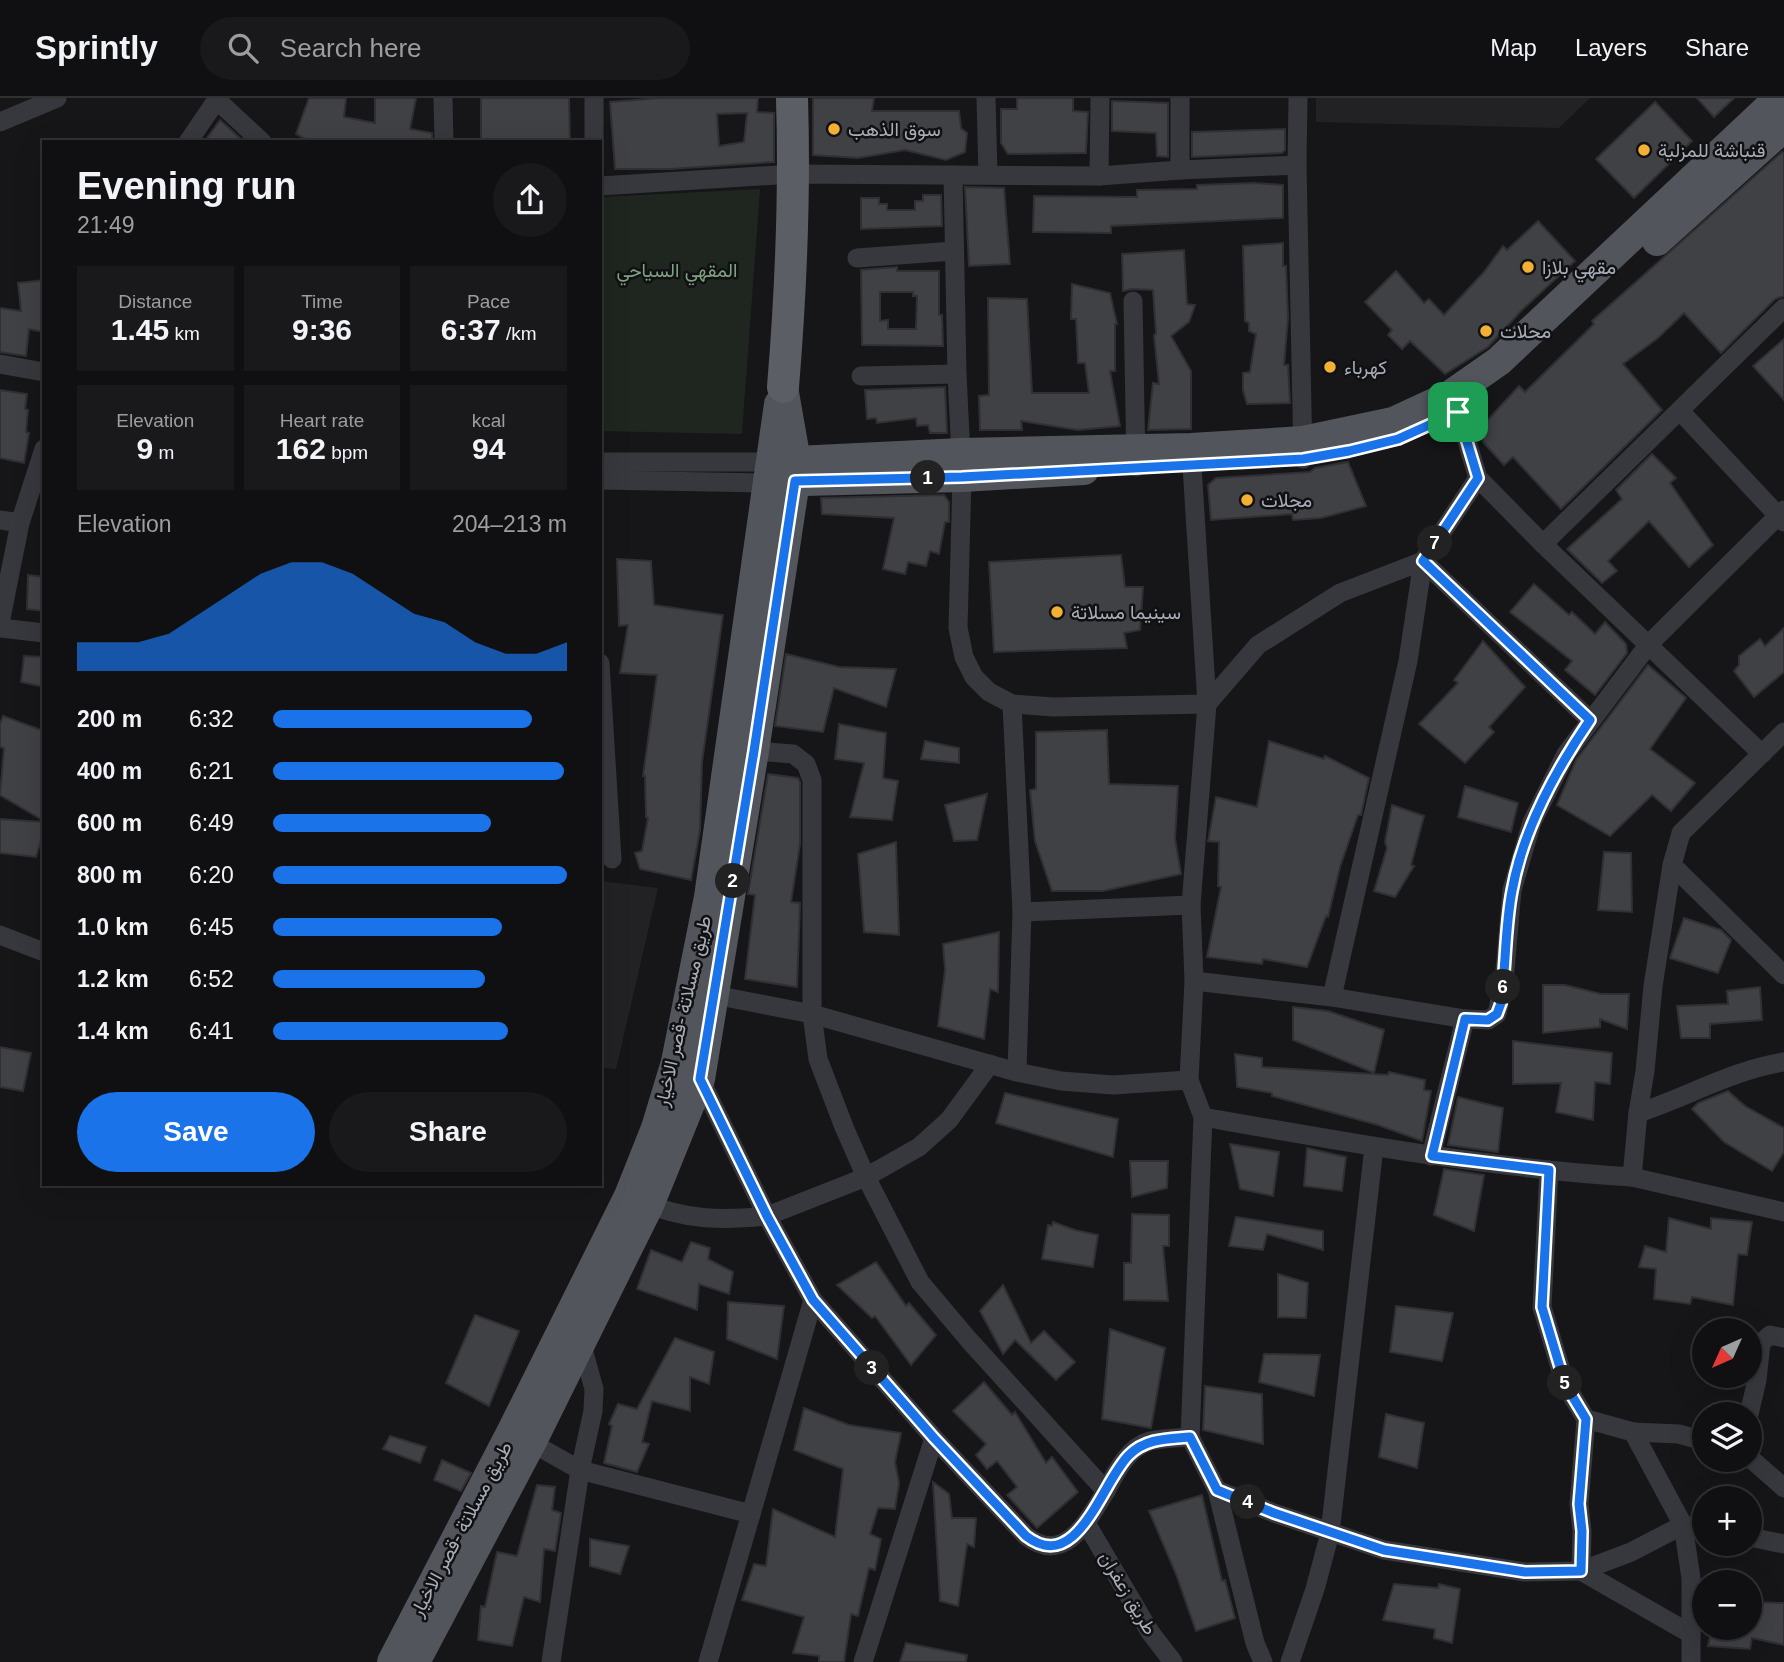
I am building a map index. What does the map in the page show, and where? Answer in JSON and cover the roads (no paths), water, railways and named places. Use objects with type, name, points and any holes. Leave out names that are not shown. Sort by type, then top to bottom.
[{"type":"highway","points":[[783,387],[790,303],[794,174],[792,98]]},
{"type":"main road","points":[[1136,459],[1192,466],[1303,450],[1346,434],[1392,422],[1449,396],[1473,382],[1499,361],[1779,98]]},
{"type":"main road","points":[[783,387],[781,472],[1303,450],[1349,451],[1398,439],[1458,412],[1511,375],[1784,127]]},
{"type":"main road","name":"طريق مسلاتة -قصر الاخيار","points":[[392,1662],[522,1437],[639,1201],[656,1128],[676,1062],[702,993],[709,897],[742,749],[781,472]]},
{"type":"main road","points":[[415,1662],[522,1437],[581,1342],[639,1201],[700,1079],[702,993]]},
{"type":"street","points":[[443,98],[444,140]]},
{"type":"street","points":[[594,98],[594,140]]},
{"type":"street","points":[[986,98],[988,175]]},
{"type":"street","points":[[1099,176],[1100,98]]},
{"type":"street","points":[[1180,98],[1180,170]]},
{"type":"street","points":[[1298,98],[1303,450]]},
{"type":"street","points":[[189,140],[217,99],[260,140]]},
{"type":"street","points":[[0,122],[48,100]]},
{"type":"street","points":[[602,186],[794,174],[1099,176],[1297,165]]},
{"type":"street","points":[[953,175],[957,374],[962,465],[958,628],[964,657],[974,677],[989,692],[1012,704],[1079,707],[1207,704],[1258,645],[1340,593],[1423,561]]},
{"type":"street","points":[[857,258],[954,251]]},
{"type":"street","points":[[1133,301],[1136,459]]},
{"type":"street","points":[[1543,544],[1784,308]]},
{"type":"street","points":[[0,364],[42,372]]},
{"type":"street","points":[[862,376],[957,374]]},
{"type":"street","points":[[1194,982],[1332,996],[1465,1019],[1488,1020],[1497,1014],[1504,981],[1512,890],[1532,822],[1566,754],[1649,644],[1782,516],[1679,411]]},
{"type":"street","points":[[1458,412],[1478,478],[1762,754]]},
{"type":"street","points":[[42,461],[39,479],[20,523],[0,626],[42,634]]},
{"type":"street","points":[[602,462],[781,472]]},
{"type":"street","points":[[1192,466],[1207,704],[1191,905],[1194,982],[1189,1080],[1203,1117],[1190,1437],[1217,1490],[1255,1643],[1263,1662]]},
{"type":"street","points":[[602,480],[781,472]]},
{"type":"street","points":[[1332,996],[1408,661],[1423,561],[1478,478]]},
{"type":"street","points":[[0,520],[20,523]]},
{"type":"street","points":[[1423,561],[1590,720]]},
{"type":"street","points":[[602,696],[612,859]]},
{"type":"street","points":[[1012,704],[1022,912],[1017,1072]]},
{"type":"street","points":[[1632,1177],[1653,986],[1672,865],[1681,833],[1784,732]]},
{"type":"street","points":[[742,749],[793,754],[806,764],[812,780],[812,1014],[818,1059],[866,1177],[920,1282],[1106,1491]]},
{"type":"street","points":[[1672,865],[1784,975]]},
{"type":"street","points":[[1022,912],[1191,905]]},
{"type":"street","points":[[0,935],[42,951]]},
{"type":"street","points":[[702,993],[812,1014],[1017,1072],[1061,1081],[1113,1085],[1189,1080]]},
{"type":"street","points":[[1432,1156],[1465,1019]]},
{"type":"street","points":[[1638,1113],[1737,1074],[1784,1062]]},
{"type":"street","points":[[639,1201],[687,1216],[724,1220],[767,1216],[866,1177],[919,1147],[949,1120],[990,1064]]},
{"type":"street","points":[[700,1079],[767,1216],[813,1300],[934,1438],[1026,1536],[1037,1544],[1049,1547],[1063,1544],[1086,1523],[1116,1472],[1130,1454],[1149,1441],[1190,1437]]},
{"type":"street","points":[[1203,1117],[1432,1156],[1632,1177],[1784,1212]]},
{"type":"street","points":[[1290,1662],[1330,1533],[1374,1147]]},
{"type":"street","points":[[1549,1170],[1542,1307],[1565,1384],[1586,1419],[1579,1504],[1582,1531],[1581,1571]]},
{"type":"street","points":[[708,1662],[813,1300]]},
{"type":"street","points":[[1752,1402],[1761,1343],[1770,1335],[1784,1338]]},
{"type":"street","points":[[551,1662],[580,1470],[593,1411],[594,1390],[581,1342]]},
{"type":"street","points":[[1586,1419],[1633,1432],[1679,1434],[1692,1438]]},
{"type":"street","points":[[1633,1432],[1683,1525],[1691,1578],[1691,1662]]},
{"type":"street","points":[[522,1437],[580,1470],[751,1514]]},
{"type":"street","points":[[863,1662],[934,1438]]},
{"type":"street","points":[[1762,1469],[1784,1488]]},
{"type":"street","points":[[1217,1490],[1330,1533],[1384,1550],[1525,1572],[1581,1571],[1631,1552],[1683,1525],[1692,1527]]},
{"type":"street","name":"طريق زعفران","points":[[1086,1523],[1150,1632],[1173,1662]]},
{"type":"street","points":[[1762,1539],[1784,1544]]},
{"type":"street","points":[[1581,1571],[1691,1634]]},
{"type":"place","name":"سوق الذهب","points":[[834,129]]},
{"type":"place","name":"قنباشة للمزلية","points":[[1644,150]]},
{"type":"place","name":"مقهي بلازا","points":[[1528,267]]},
{"type":"place","name":"محلات","points":[[1486,331]]},
{"type":"place","name":"كهرباء","points":[[1330,367]]},
{"type":"place","name":"مجلات","points":[[1247,500]]},
{"type":"place","name":"سينيما مسلاتة","points":[[1057,612]]},
{"type":"park label","name":"المقهي السياحي","points":[[677,270]]}]
